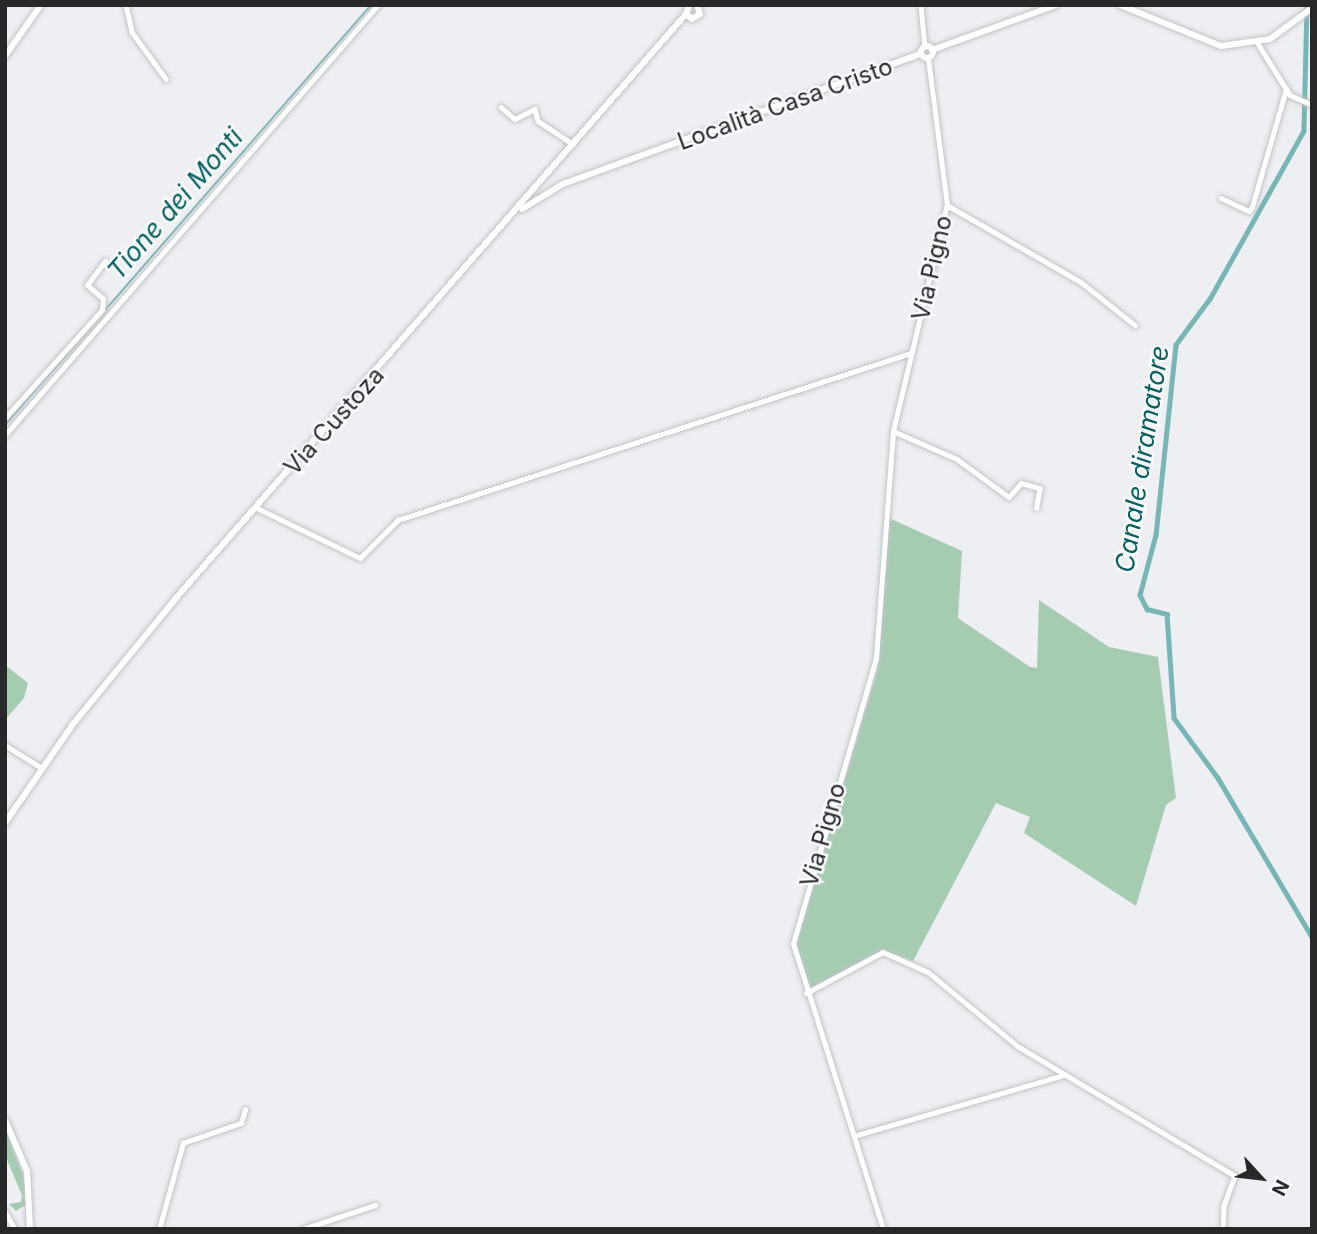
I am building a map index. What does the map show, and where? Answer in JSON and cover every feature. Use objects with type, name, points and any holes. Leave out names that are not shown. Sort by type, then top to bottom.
[{"type":"main road","points":[[5,56],[41,5]]},
{"type":"main road","points":[[1120,5],[1214,45],[1257,42],[1311,9]]},
{"type":"main road","points":[[925,53],[1055,6]]},
{"type":"main road","name":"Via Custoza","points":[[675,28],[692,19],[700,7]]},
{"type":"main road","name":"Via Custoza","points":[[687,8],[692,19]]},
{"type":"main road","name":"Via Custoza","points":[[5,823],[73,723],[255,507],[675,28],[687,8]]},
{"type":"main road","name":"Località Casa Cristo","points":[[559,184],[925,53]]},
{"type":"main road","points":[[547,175],[559,184]]},
{"type":"main road","points":[[537,186],[559,184]]},
{"type":"main road","points":[[507,222],[559,184]]},
{"type":"main road","points":[[537,186],[549,191]]},
{"type":"main road","points":[[5,1120],[27,1171],[28,1229]]},
{"type":"street","points":[[127,5],[132,32],[166,79]]},
{"type":"street","points":[[5,435],[378,5]]},
{"type":"street","name":"Via Pigno","points":[[883,1229],[806,993],[793,944],[876,658],[893,431],[947,205],[925,53],[921,5]]},
{"type":"street","points":[[1257,42],[1286,89],[1297,99],[1309,104]]},
{"type":"street","points":[[1221,198],[1249,211],[1252,207],[1286,89]]},
{"type":"street","points":[[501,107],[515,119],[535,109],[538,121],[573,145]]},
{"type":"street","points":[[947,205],[1082,282],[1135,325]]},
{"type":"street","points":[[5,418],[102,310],[104,302],[87,282],[105,261]]},
{"type":"street","name":"Via Pigno","points":[[255,507],[360,558],[398,520],[912,353]]},
{"type":"street","points":[[893,431],[957,459],[1009,497],[1021,483],[1040,488],[1037,508]]},
{"type":"street","points":[[5,746],[39,766]]},
{"type":"street","points":[[806,993],[886,952],[928,972],[964,1007],[1067,1075],[1235,1176],[1224,1206],[1223,1229]]},
{"type":"street","points":[[853,1136],[1067,1075]]},
{"type":"street","points":[[159,1229],[183,1143],[241,1123],[245,1110]]},
{"type":"street","points":[[303,1229],[375,1205]]},
{"type":"street","points":[[5,1211],[15,1229]]},
{"type":"green space","points":[[889,518],[962,551],[958,618],[1030,667],[1037,668],[1039,600],[1109,647],[1158,657],[1176,798],[1166,805],[1136,906],[1024,833],[1030,817],[996,803],[913,961],[882,950],[813,988],[808,987],[796,945],[877,671]]},
{"type":"green space","points":[[5,665],[28,683],[24,698],[5,720]]},
{"type":"green space","points":[[5,1128],[25,1180],[27,1204],[16,1211],[9,1204],[21,1202],[22,1195],[5,1155]]},
{"type":"waterway","name":"Tione dei Monti","points":[[5,425],[371,5]]},
{"type":"waterway","name":"Canale diramatore","points":[[1307,5],[1304,131],[1210,299],[1176,345],[1156,535],[1140,595],[1147,609],[1167,614],[1174,718],[1218,778],[1312,937]]}]
